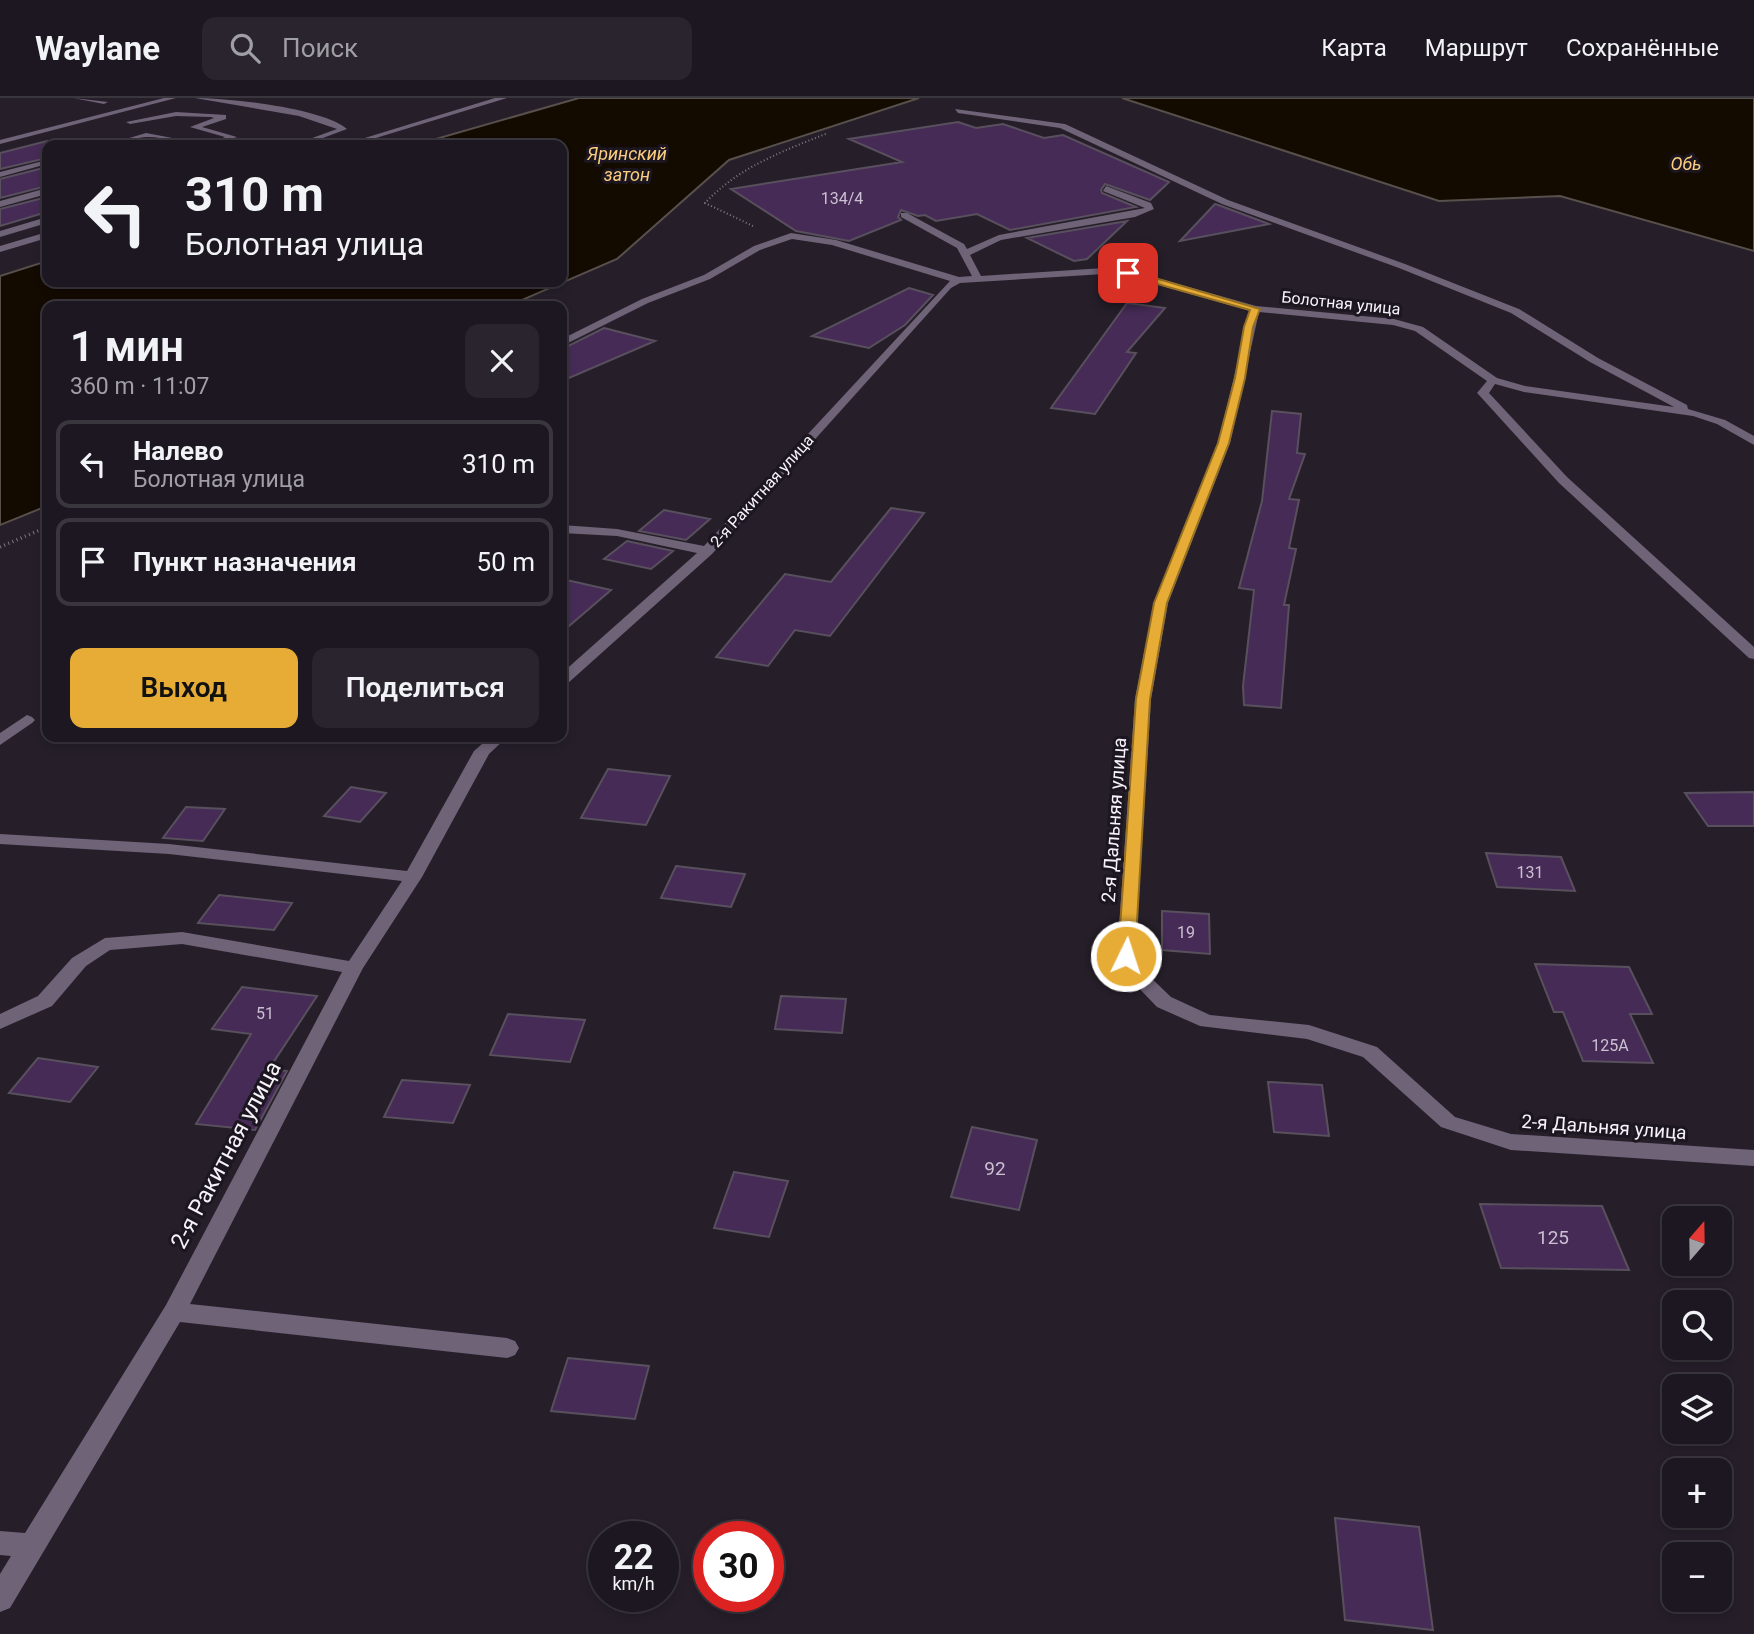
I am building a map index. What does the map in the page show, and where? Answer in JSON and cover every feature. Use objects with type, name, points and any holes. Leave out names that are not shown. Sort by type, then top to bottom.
[{"type":"street","points":[[76,98],[104,102]]},
{"type":"street","points":[[0,142],[172,98]]},
{"type":"street","points":[[199,98],[312,117],[336,123],[343,129],[311,140]]},
{"type":"street","points":[[362,140],[503,98]]},
{"type":"street","points":[[958,111],[1062,126],[1226,202],[1291,228],[1402,266],[1515,311],[1594,360],[1695,413]]},
{"type":"street","points":[[130,122],[173,112],[197,112],[223,117],[194,127],[233,137],[226,140]]},
{"type":"street","points":[[128,140],[146,135],[172,140]]},
{"type":"street","points":[[0,176],[42,164]]},
{"type":"street","points":[[965,254],[999,238],[1150,209],[1148,205],[1106,189]]},
{"type":"street","points":[[0,204],[42,192]]},
{"type":"street","points":[[904,215],[961,246],[978,277]]},
{"type":"street","points":[[0,234],[42,222]]},
{"type":"street","points":[[0,228],[11,231]]},
{"type":"street","points":[[0,249],[42,236]]},
{"type":"street","points":[[567,340],[645,301],[707,277],[757,248],[791,236],[833,242],[953,283]]},
{"type":"street","name":"Болотная улица","points":[[953,283],[978,277],[1104,271],[1128,273],[1255,309],[1394,322],[1419,329],[1493,380],[1524,389],[1695,413],[1721,422],[1754,441]]},
{"type":"street","name":"2-я Ракитная улица","points":[[567,677],[707,551],[953,283]]},
{"type":"street","name":"2-я Дальняя улица","points":[[1255,309],[1224,443],[1161,603],[1143,699],[1126,956],[1140,978],[1164,1002],[1207,1021],[1309,1031],[1370,1052],[1448,1122],[1511,1142],[1754,1158]]},
{"type":"street","points":[[1493,380],[1483,393],[1563,481],[1754,655]]},
{"type":"street","points":[[567,529],[643,537],[707,551]]},
{"type":"street","points":[[0,740],[27,720]]},
{"type":"street","name":"2-я Ракитная улица","points":[[0,1599],[174,1312],[354,968],[413,877],[482,751],[493,742]]},
{"type":"street","points":[[0,838],[169,849],[413,877]]},
{"type":"street","points":[[0,1022],[45,1001],[79,961],[105,944],[182,938],[354,968]]},
{"type":"street","points":[[174,1312],[507,1348]]},
{"type":"street","points":[[0,1543],[31,1546]]},
{"type":"path","points":[[791,236],[767,232],[725,215],[705,203],[719,186],[747,166],[828,133]]},
{"type":"path","points":[[0,547],[42,529]]},
{"type":"water","name":"Яринский затон","points":[[579,98],[919,98],[729,160],[617,259],[567,281],[567,140],[432,140]]},
{"type":"water","name":"Обь","points":[[1122,98],[1754,98],[1754,251],[1560,196],[1439,201]]},
{"type":"water","name":"Яринский затон","points":[[42,263],[42,287],[552,287],[520,301],[42,301],[42,508],[0,525],[0,276]]},
{"type":"building","points":[[958,122],[976,128],[1003,124],[1044,138],[1063,135],[1169,182],[1150,200],[1105,184],[1102,193],[1136,207],[1010,230],[977,214],[936,221],[925,215],[918,216],[901,210],[898,217],[901,220],[849,241],[796,231],[731,189],[902,162],[849,139]]},
{"type":"building","points":[[42,142],[42,159],[0,169],[0,153]]},
{"type":"building","points":[[42,168],[42,187],[0,198],[0,179]]},
{"type":"building","points":[[42,198],[42,213],[0,226],[0,209]]},
{"type":"building","points":[[1215,204],[1221,206],[1269,224],[1180,241]]},
{"type":"building","points":[[1127,221],[1087,259],[1074,261],[1027,238]]},
{"type":"building","points":[[909,288],[933,295],[905,325],[869,348],[812,336]]},
{"type":"building","points":[[1127,303],[1165,308],[1127,352],[1136,353],[1095,414],[1051,408]]},
{"type":"building","points":[[604,328],[655,341],[567,379],[567,346]]},
{"type":"building","points":[[1272,411],[1301,414],[1297,453],[1305,454],[1289,499],[1299,500],[1289,548],[1296,549],[1284,605],[1289,605],[1281,708],[1244,705],[1243,686],[1254,590],[1239,588],[1262,501]]},
{"type":"building","points":[[891,508],[924,513],[830,636],[795,630],[768,666],[716,657],[785,574],[831,582]]},
{"type":"building","points":[[664,510],[710,519],[686,540],[639,531]]},
{"type":"building","points":[[627,541],[673,551],[651,569],[604,559]]},
{"type":"building","points":[[567,580],[611,590],[567,628]]},
{"type":"building","points":[[608,769],[670,776],[646,825],[581,818]]},
{"type":"building","points":[[351,787],[386,793],[360,822],[324,816]]},
{"type":"building","points":[[1754,792],[1754,826],[1708,826],[1685,793]]},
{"type":"building","points":[[186,807],[225,809],[203,841],[163,838]]},
{"type":"building","points":[[1486,853],[1561,857],[1575,891],[1497,887]]},
{"type":"building","points":[[676,866],[745,874],[731,907],[661,898]]},
{"type":"building","points":[[219,895],[292,903],[274,930],[198,923]]},
{"type":"building","points":[[1162,911],[1209,914],[1210,954],[1162,950]]},
{"type":"building","points":[[1535,964],[1629,967],[1652,1014],[1630,1014],[1653,1063],[1583,1061],[1563,1012],[1554,1012]]},
{"type":"building","points":[[242,987],[317,996],[269,1069],[287,1071],[255,1130],[196,1124],[251,1034],[212,1029]]},
{"type":"building","points":[[781,996],[846,999],[842,1033],[775,1029]]},
{"type":"building","points":[[508,1014],[585,1020],[570,1062],[490,1055]]},
{"type":"building","points":[[38,1058],[98,1067],[70,1102],[9,1093]]},
{"type":"building","points":[[402,1080],[470,1085],[453,1123],[384,1117]]},
{"type":"building","points":[[1268,1082],[1322,1085],[1329,1136],[1274,1132]]},
{"type":"building","points":[[972,1127],[1037,1140],[1019,1210],[951,1197]]},
{"type":"building","points":[[734,1172],[788,1181],[769,1237],[714,1228]]},
{"type":"building","points":[[1480,1204],[1602,1206],[1629,1270],[1501,1268]]},
{"type":"building","points":[[568,1358],[649,1366],[635,1419],[551,1411]]},
{"type":"building","points":[[1335,1518],[1419,1527],[1433,1630],[1345,1620]]},
{"type":"route","points":[[1126,956],[1143,699],[1161,603],[1224,443],[1255,309],[1128,273]]}]
